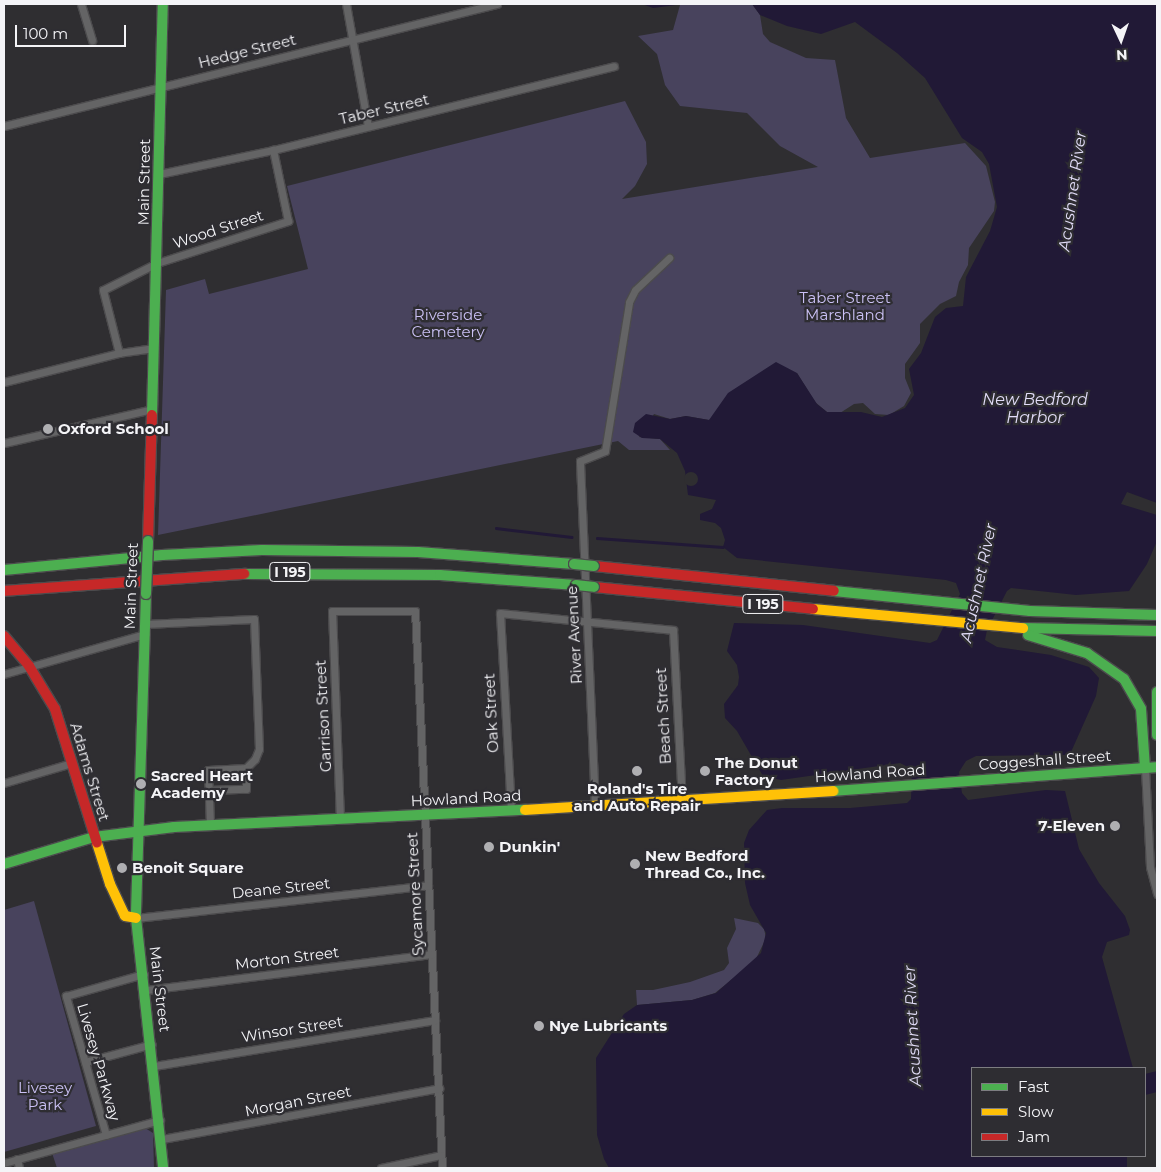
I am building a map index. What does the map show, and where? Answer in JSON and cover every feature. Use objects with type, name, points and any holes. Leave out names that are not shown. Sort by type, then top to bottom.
[{"type":"main road","name":"Main Street","points":[[163,4],[157,263],[136,918],[152,1044],[162,1139],[163,1168]]},
{"type":"main road","name":"I 195","points":[[4,570],[162,555],[281,550],[457,554],[594,566],[1015,610],[1070,614],[1157,615]]},
{"type":"main road","name":"I 195","points":[[4,591],[114,580],[293,572],[440,575],[594,587],[999,628],[1157,631]]},
{"type":"main road","points":[[1070,614],[1157,608]]},
{"type":"main road","points":[[999,628],[1074,648],[1116,671],[1131,687],[1139,704],[1145,768]]},
{"type":"main road","name":"Adams Street","points":[[4,636],[29,666],[55,709],[94,837],[119,906],[125,916],[136,918]]},
{"type":"main road","points":[[1157,692],[1157,735]]},
{"type":"main road","name":"Coggeshall Street","points":[[934,784],[1157,767]]},
{"type":"main road","name":"Howland Road","points":[[4,864],[94,837],[140,831],[210,825],[682,802],[934,784]]},
{"type":"street","points":[[81,4],[92,40]]},
{"type":"street","points":[[346,4],[368,126]]},
{"type":"street","name":"Hedge Street","points":[[4,126],[496,4]]},
{"type":"street","name":"Taber Street","points":[[159,174],[273,150],[614,66]]},
{"type":"street","name":"Wood Street","points":[[119,353],[103,290],[157,263],[288,221],[273,150]]},
{"type":"street","name":"River Avenue","points":[[595,806],[580,461],[605,450],[629,302],[635,290],[669,258]]},
{"type":"street","points":[[4,382],[119,353],[154,348]]},
{"type":"street","points":[[4,443],[152,409]]},
{"type":"street","name":"Sycamore Street","points":[[332,611],[415,611],[442,1168]]},
{"type":"street","name":"Garrison Street","points":[[332,611],[340,819]]},
{"type":"street","name":"Oak Street","points":[[511,810],[500,613],[586,622]]},
{"type":"street","points":[[4,674],[145,629],[254,619],[260,738],[257,756],[246,768],[246,789],[209,790]]},
{"type":"street","name":"Beach Street","points":[[586,622],[673,630],[682,802]]},
{"type":"street","points":[[4,783],[72,763]]},
{"type":"street","points":[[210,825],[208,770],[246,768]]},
{"type":"street","points":[[1145,768],[1150,867],[1157,894]]},
{"type":"street","name":"Deane Street","points":[[136,918],[428,885]]},
{"type":"street","name":"Morton Street","points":[[146,990],[432,954]]},
{"type":"street","name":"Livesey Parkway","points":[[106,1135],[66,996],[144,974]]},
{"type":"street","name":"Winsor Street","points":[[154,1066],[436,1020]]},
{"type":"street","points":[[85,1062],[152,1044]]},
{"type":"street","name":"Morgan Street","points":[[162,1139],[439,1088]]},
{"type":"street","points":[[4,1163],[160,1120]]},
{"type":"street","points":[[381,1168],[442,1155]]},
{"type":"street","points":[[17,1159],[20,1168]]},
{"type":"green space","points":[[752,4],[760,15],[763,34],[770,42],[806,58],[835,60],[846,118],[870,158],[965,143],[986,166],[995,202],[994,211],[969,248],[968,265],[959,282],[956,296],[940,304],[920,324],[920,343],[905,364],[905,378],[911,393],[904,406],[889,415],[875,414],[863,403],[854,404],[840,413],[827,412],[815,402],[797,373],[709,420],[686,416],[670,419],[654,414],[639,437],[660,439],[670,450],[629,450],[618,441],[158,535],[166,290],[205,279],[209,294],[308,269],[287,186],[625,101],[646,142],[647,164],[635,186],[622,199],[818,167],[780,146],[747,113],[680,106],[665,85],[657,54],[638,36],[673,30],[680,5]]},
{"type":"green space","name":"Livesey Park","points":[[34,901],[96,1126],[4,1152],[4,910]]},
{"type":"green space","points":[[734,918],[758,923],[764,929],[766,938],[755,961],[715,993],[692,1000],[637,1005],[636,990],[653,990],[690,982],[724,970],[729,963],[727,948],[736,929]]},
{"type":"green space","points":[[145,1128],[153,1133],[154,1168],[57,1168],[52,1153]]},
{"type":"water","points":[[642,4],[684,4],[653,8]]},
{"type":"water","points":[[752,4],[1157,4],[1157,503],[1127,492],[1121,504],[1157,515],[1157,541],[1147,564],[1129,591],[1076,595],[1011,588],[1007,591],[987,630],[985,640],[997,647],[1051,655],[1089,667],[1099,678],[1096,696],[1071,752],[1065,755],[976,756],[966,761],[959,772],[962,793],[968,800],[1046,790],[1065,791],[1079,849],[1099,883],[1125,916],[1130,930],[1129,935],[1107,942],[1102,957],[1133,1067],[971,1067],[971,1157],[1127,1157],[1127,1168],[609,1168],[604,1159],[597,1135],[596,1058],[624,1014],[637,1005],[692,1000],[716,993],[761,953],[766,933],[750,905],[745,883],[744,843],[749,830],[767,810],[782,808],[850,808],[907,803],[911,799],[912,769],[900,763],[781,780],[763,776],[737,731],[725,718],[724,704],[738,685],[739,677],[737,665],[727,651],[734,623],[803,625],[930,643],[937,640],[960,594],[956,583],[946,580],[737,558],[723,547],[725,540],[721,528],[715,523],[700,520],[700,514],[712,509],[716,500],[688,495],[685,471],[677,453],[660,439],[642,438],[633,432],[635,423],[646,414],[670,419],[686,416],[709,420],[728,393],[776,362],[797,373],[817,404],[827,412],[861,412],[882,417],[905,408],[914,395],[909,369],[921,353],[935,317],[946,308],[963,306],[966,277],[990,231],[997,207],[989,164],[982,152],[962,138],[925,78],[897,53],[855,22],[821,34],[787,26],[760,15]]},
{"type":"water","points":[[1157,1071],[1157,1092],[1146,1095],[1146,1074]]},
{"type":"pier","points":[[688,472],[694,472],[698,479],[694,486],[688,486],[684,482],[684,476]]},
{"type":"waterway","points":[[496,528],[571,537]]},
{"type":"waterway","points":[[597,538],[723,547]]},
{"type":"traffic: fast","points":[[152,415],[163,4]]},
{"type":"traffic: fast","points":[[146,594],[148,541]]},
{"type":"traffic: fast","points":[[4,570],[162,555],[262,550],[418,552],[574,564]]},
{"type":"traffic: fast","points":[[574,564],[594,566]]},
{"type":"traffic: fast","points":[[244,574],[440,575],[576,585]]},
{"type":"traffic: fast","points":[[576,585],[594,587]]},
{"type":"traffic: fast","points":[[834,591],[1030,611],[1157,615]]},
{"type":"traffic: fast","points":[[146,594],[136,918],[163,1168]]},
{"type":"traffic: fast","points":[[1023,628],[1157,631]]},
{"type":"traffic: fast","points":[[1028,635],[1087,653],[1124,679],[1141,709],[1145,768]]},
{"type":"traffic: fast","points":[[1157,692],[1157,735]]},
{"type":"traffic: fast","points":[[833,791],[1157,767]]},
{"type":"traffic: fast","points":[[4,864],[94,837],[174,827],[525,810]]},
{"type":"traffic: slow","points":[[813,609],[1023,628]]},
{"type":"traffic: slow","points":[[525,810],[833,791]]},
{"type":"traffic: slow","points":[[97,843],[110,884],[125,916],[136,918]]},
{"type":"traffic: jam","points":[[148,541],[152,415]]},
{"type":"traffic: jam","points":[[594,566],[834,591]]},
{"type":"traffic: jam","points":[[4,591],[244,574]]},
{"type":"traffic: jam","points":[[594,587],[813,609]]},
{"type":"traffic: jam","points":[[4,636],[29,666],[55,709],[97,843]]},
{"type":"place","name":"Oxford School","points":[[48,429]]},
{"type":"place","name":"Roland's Tire and Auto Repair","points":[[637,771]]},
{"type":"place","name":"The Donut Factory","points":[[705,771]]},
{"type":"place","name":"Sacred Heart Academy","points":[[141,784]]},
{"type":"place","name":"7-Eleven","points":[[1115,826]]},
{"type":"place","name":"Dunkin'","points":[[489,847]]},
{"type":"place","name":"New Bedford Thread Co., Inc.","points":[[635,864]]},
{"type":"place","name":"Benoit Square","points":[[122,868]]},
{"type":"place","name":"Nye Lubricants","points":[[539,1026]]},
{"type":"water label","name":"Acushnet River","points":[[1073,191]]},
{"type":"water label","name":"New Bedford Harbor","points":[[1035,409]]},
{"type":"water label","name":"Acushnet River","points":[[979,583]]},
{"type":"water label","name":"Acushnet River","points":[[913,1026]]},
{"type":"park label","name":"Taber Street Marshland","points":[[845,306]]},
{"type":"park label","name":"Riverside Cemetery","points":[[448,322]]}]
